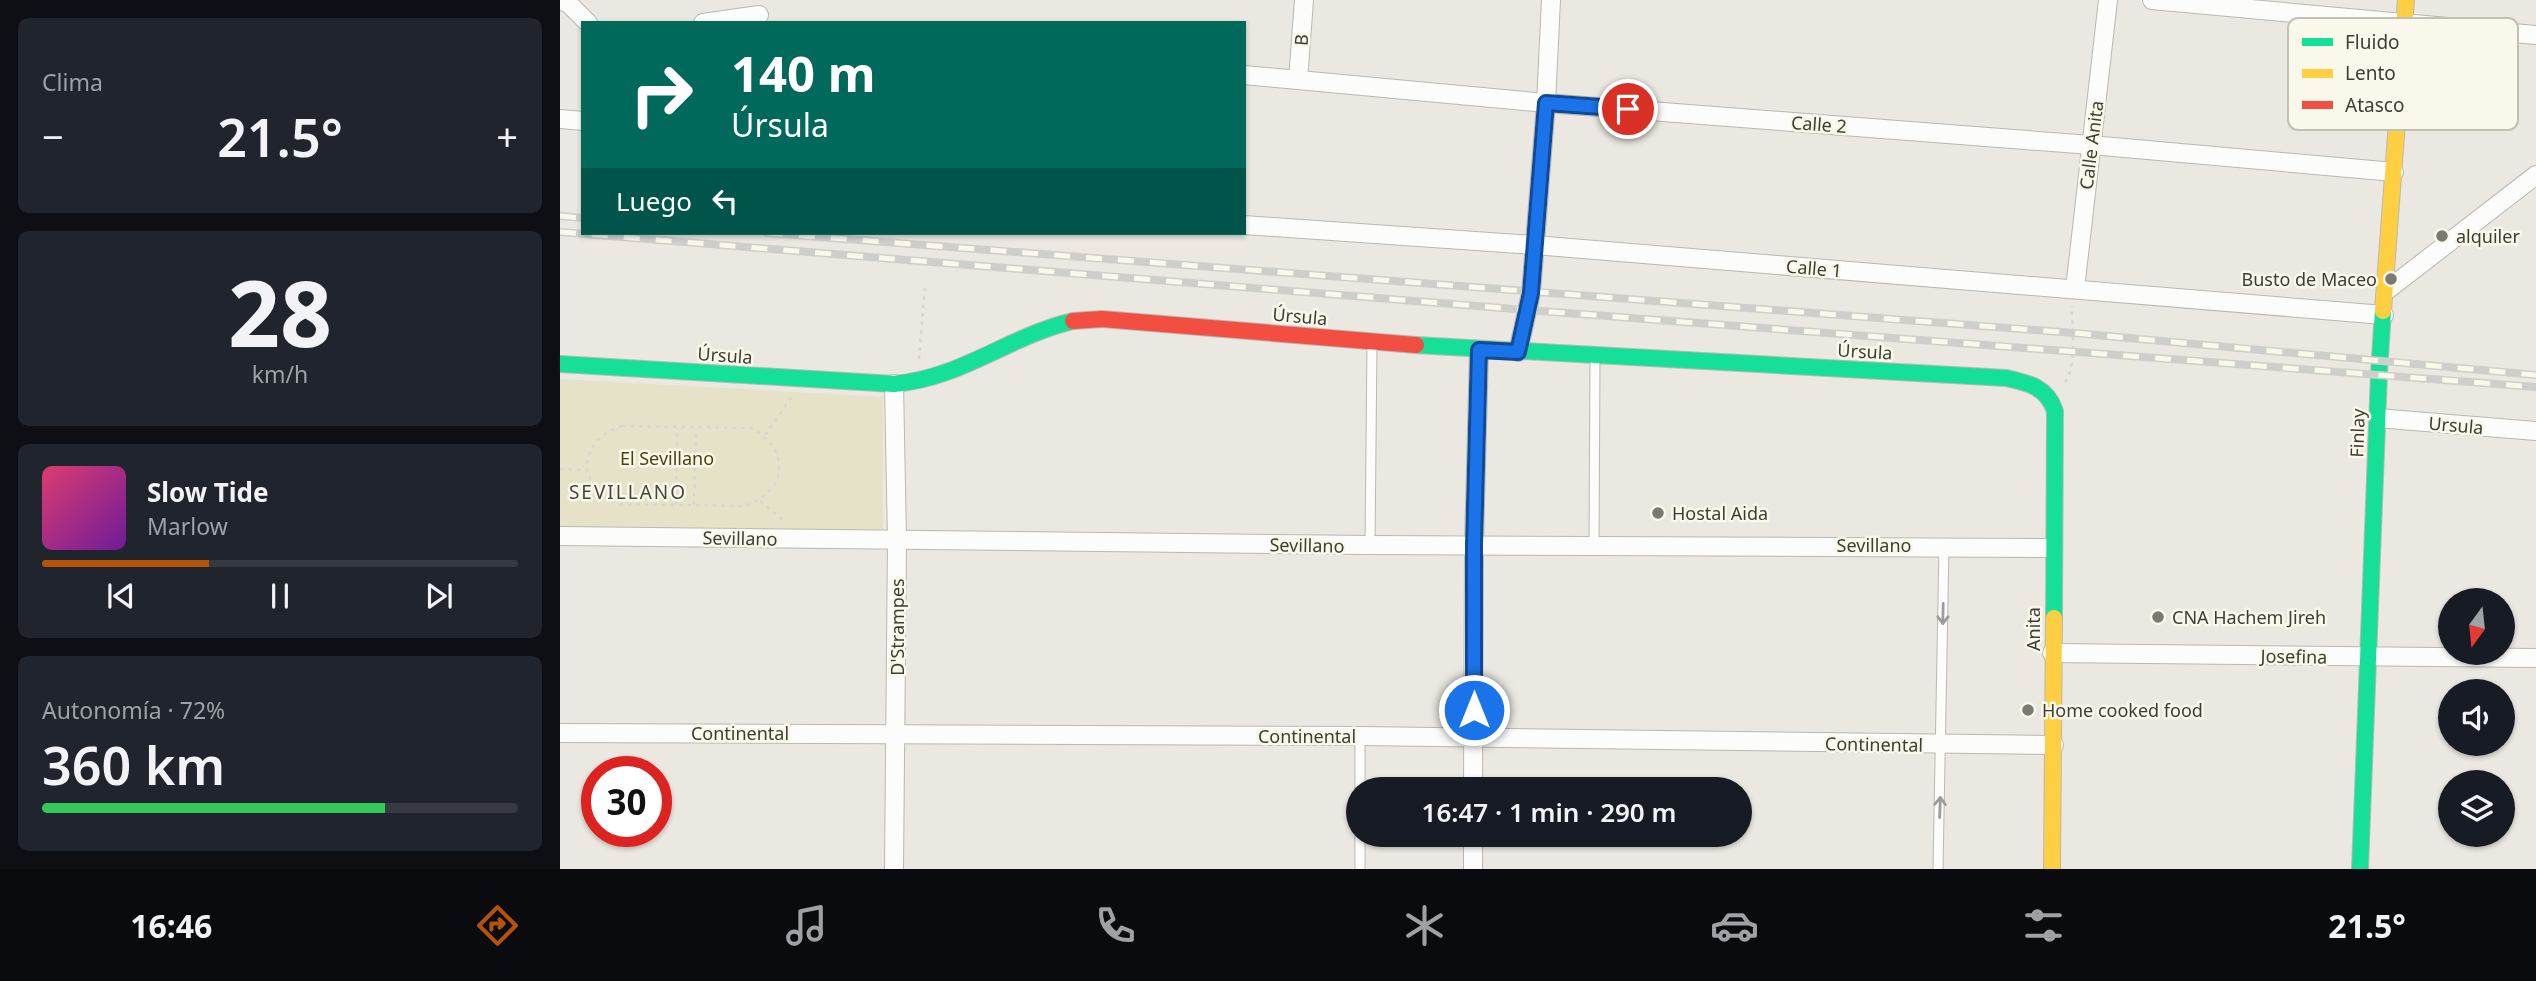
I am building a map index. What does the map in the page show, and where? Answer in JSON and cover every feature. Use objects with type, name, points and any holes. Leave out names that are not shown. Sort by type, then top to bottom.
[{"type":"street","name":"B","points":[[1298,80],[1304,0]]},
{"type":"street","points":[[1518,352],[1531,293],[1551,0]]},
{"type":"street","name":"Calle Anita","points":[[2074,289],[2108,0]]},
{"type":"street","points":[[2152,0],[2358,18]]},
{"type":"street","name":"Finlay","points":[[2404,18],[2406,0]]},
{"type":"street","points":[[560,1],[569,4],[587,21]]},
{"type":"street","points":[[717,21],[759,15]]},
{"type":"street","points":[[2518,33],[2536,35]]},
{"type":"street","name":"Calle 2","points":[[1246,75],[1546,103],[2091,145],[2394,172]]},
{"type":"street","points":[[560,118],[581,121]]},
{"type":"street","name":"Finlay","points":[[2360,869],[2377,418],[2397,130]]},
{"type":"street","points":[[2386,291],[2536,175]]},
{"type":"street","name":"Calle 1","points":[[1246,225],[1534,245],[2384,316]]},
{"type":"street","name":"Úrsula","points":[[560,364],[894,384],[918,382],[955,371],[1047,327],[1073,321],[1102,319],[1479,350],[2006,378],[2032,383],[2047,392]]},
{"type":"street","points":[[1473,777],[1474,545],[1479,350]]},
{"type":"street","name":"D'Strampes","points":[[894,384],[897,541],[894,869]]},
{"type":"street","name":"Anita","points":[[2047,392],[2055,411],[2052,869]]},
{"type":"street","name":"Ursula","points":[[2377,418],[2536,431]]},
{"type":"street","name":"Sevillano","points":[[560,536],[1370,545],[2053,548]]},
{"type":"street","name":"Josefina","points":[[2052,653],[2536,658]]},
{"type":"street","name":"Continental","points":[[560,733],[1360,736],[2054,745]]},
{"type":"street","points":[[1473,847],[1473,869]]},
{"type":"lane","points":[[1370,545],[1372,341]]},
{"type":"lane","points":[[1594,545],[1595,357]]},
{"type":"lane","points":[[1938,869],[1944,546]]},
{"type":"lane","points":[[1360,736],[1360,777]]},
{"type":"lane","points":[[1360,847],[1360,869]]},
{"type":"path","points":[[918,382],[925,286]]},
{"type":"path","points":[[2047,392],[2060,386],[2069,374],[2074,333],[2074,289]]},
{"type":"path","points":[[765,435],[803,380]]},
{"type":"path","points":[[622,426],[696,427],[751,428],[765,435],[775,447],[780,462],[779,477],[771,491],[760,501],[745,506],[616,504],[602,497],[592,485],[587,470],[588,455],[595,441],[607,431],[622,426]]},
{"type":"path","points":[[677,427],[677,505]]},
{"type":"path","points":[[694,505],[696,427]]},
{"type":"path","points":[[560,469],[587,470]]},
{"type":"green space","name":"El Sevillano","points":[[560,379],[883,397],[883,534],[560,529]]},
{"type":"railway","points":[[560,216],[581,218]]},
{"type":"railway","points":[[560,232],[581,234]]},
{"type":"railway","points":[[597,235],[2536,387]]},
{"type":"railway","points":[[793,235],[2074,333],[2536,375]]},
{"type":"traffic: fast","points":[[2360,869],[2383,311]]},
{"type":"traffic: fast","points":[[560,364],[894,384],[942,374],[1028,336],[1073,321]]},
{"type":"traffic: fast","points":[[1416,345],[2006,378],[2030,384],[2047,396],[2055,411],[2054,618]]},
{"type":"traffic: slow","points":[[2405,18],[2406,0]]},
{"type":"traffic: slow","points":[[2383,311],[2396,130]]},
{"type":"traffic: slow","points":[[2052,869],[2054,618]]},
{"type":"traffic: jam","points":[[1073,321],[1102,319],[1416,345]]},
{"type":"place","name":"alquiler","points":[[2442,236]]},
{"type":"place","name":"Busto de Maceo","points":[[2391,279]]},
{"type":"place","name":"Hostal Aida","points":[[1658,513]]},
{"type":"place","name":"CNA Hachem Jireh","points":[[2158,617]]},
{"type":"place","name":"Home cooked food","points":[[2028,710]]},
{"type":"district","name":"SEVILLANO","points":[[628,492]]},
{"type":"route","points":[[1474,710],[1474,545],[1479,350],[1518,352],[1531,293],[1546,103],[1628,109]]}]
